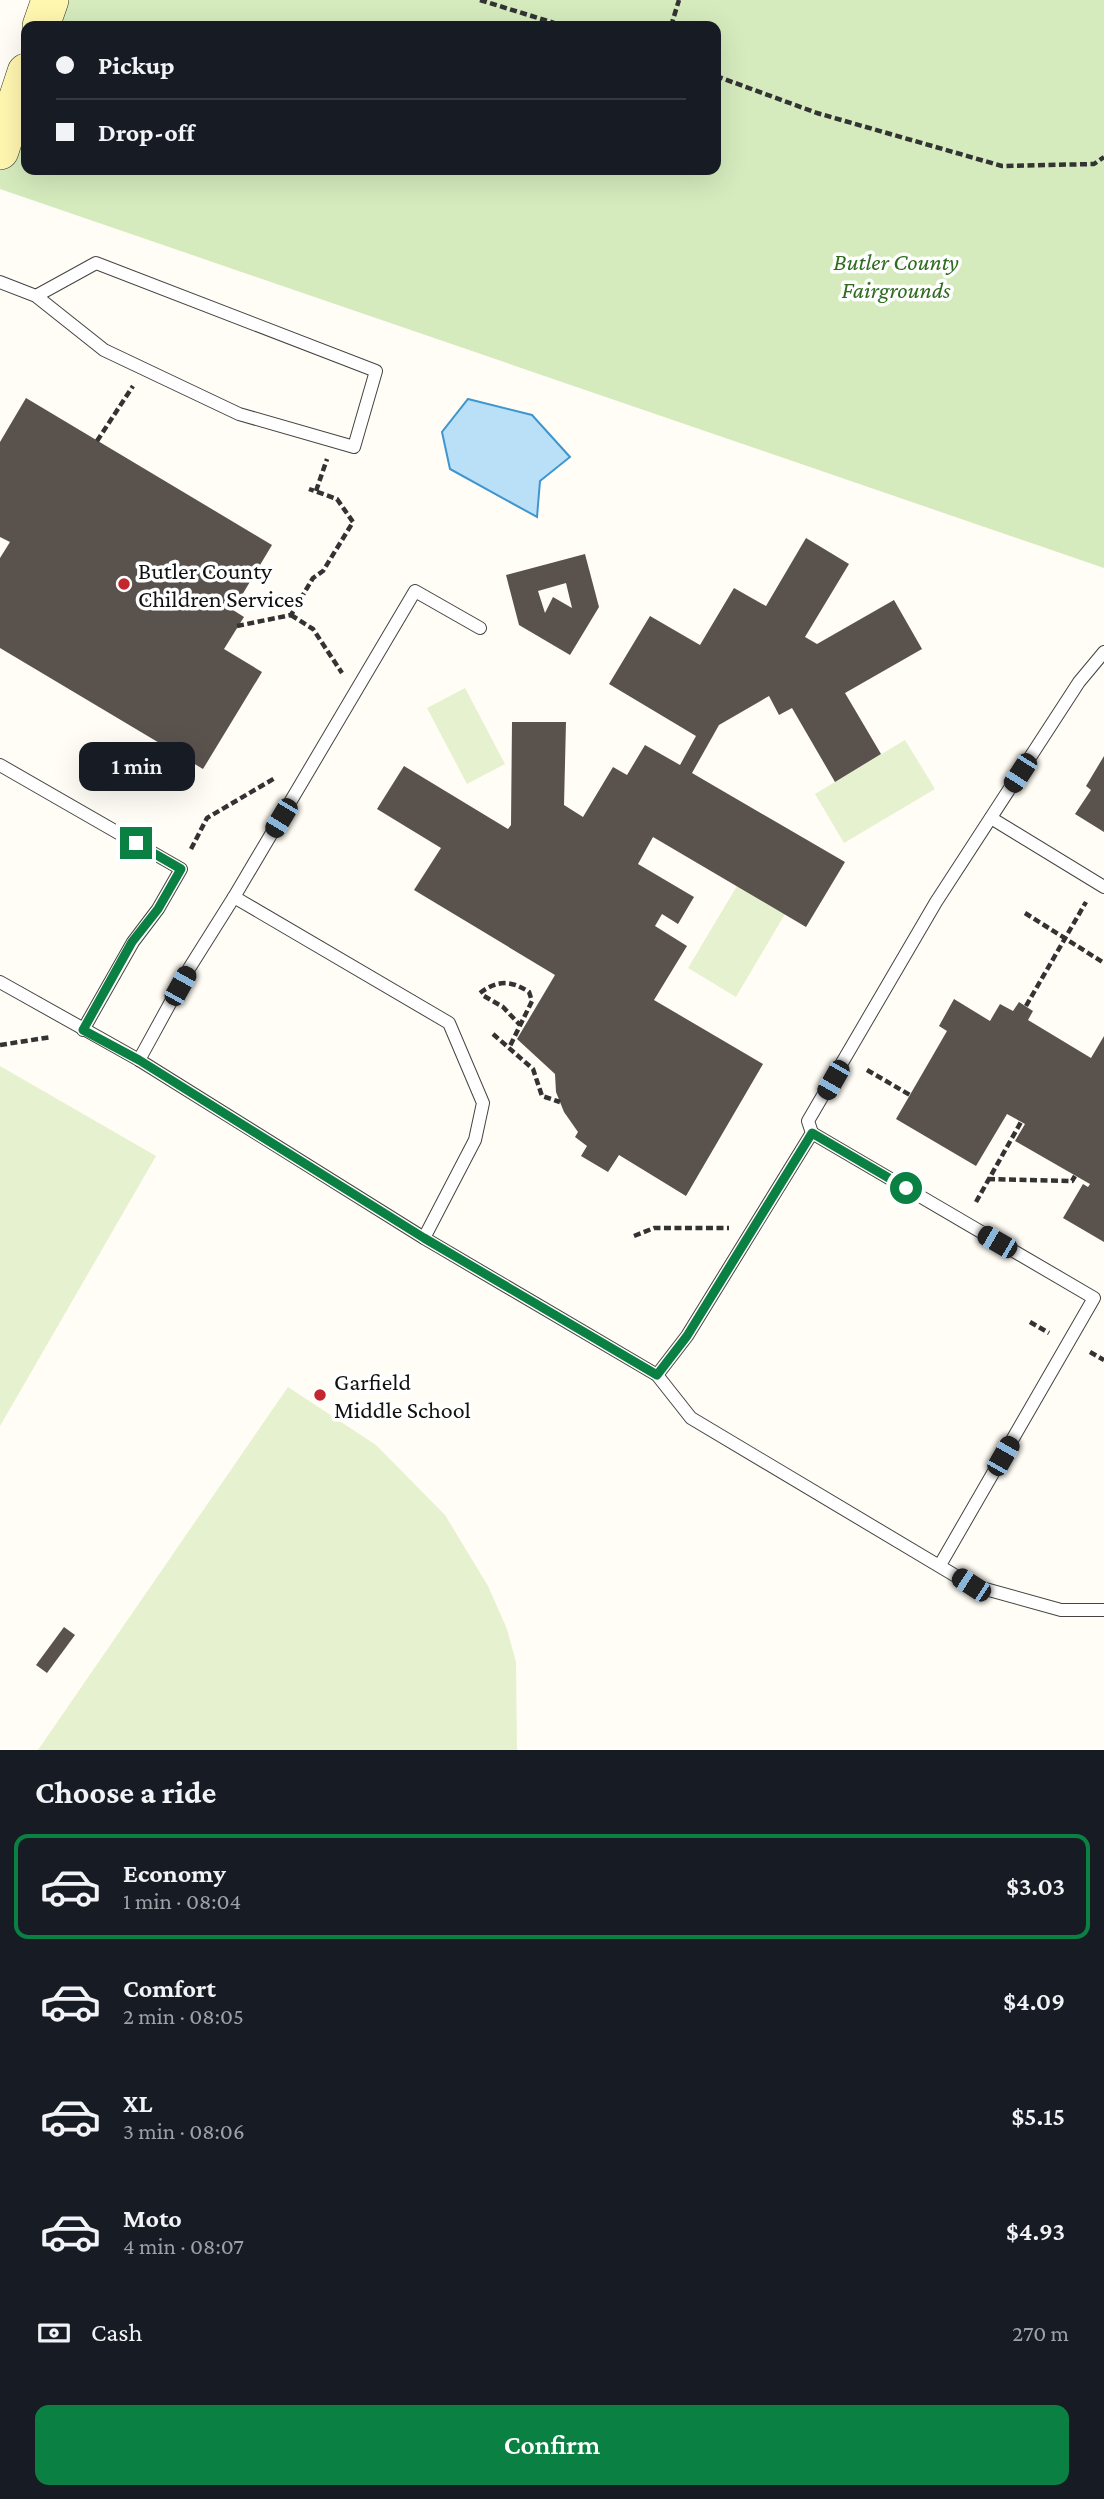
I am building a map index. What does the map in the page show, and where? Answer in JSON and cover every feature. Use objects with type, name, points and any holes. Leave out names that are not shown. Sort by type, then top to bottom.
[{"type":"street","points":[[43,21],[50,0]]},
{"type":"street","points":[[0,151],[21,87]]},
{"type":"lane","points":[[0,282],[36,296],[104,350],[239,414],[354,447],[376,371],[96,263],[36,296]]},
{"type":"lane","points":[[139,1060],[190,967],[415,591],[480,628]]},
{"type":"lane","points":[[940,1565],[1094,1298],[812,1133],[808,1121],[936,902],[1079,682],[1104,652]]},
{"type":"lane","points":[[0,765],[181,869],[158,909],[132,942],[83,1030]]},
{"type":"lane","points":[[991,818],[1101,885]]},
{"type":"lane","points":[[234,897],[449,1023],[483,1103],[475,1140],[424,1238]]},
{"type":"lane","points":[[0,982],[139,1060],[424,1238],[657,1375],[691,1418],[971,1585],[1061,1610],[1104,1610]]},
{"type":"lane","points":[[657,1375],[687,1336],[812,1133]]},
{"type":"path","points":[[480,0],[549,21]]},
{"type":"path","points":[[673,21],[679,0]]},
{"type":"path","points":[[721,78],[817,113],[1002,166],[1094,164],[1104,157]]},
{"type":"path","points":[[97,441],[144,369]]},
{"type":"path","points":[[316,491],[333,441]]},
{"type":"path","points":[[291,615],[313,578],[323,571],[353,522],[337,499],[309,489]]},
{"type":"path","points":[[237,626],[291,615],[313,629],[356,690]]},
{"type":"path","points":[[181,869],[206,818],[275,778]]},
{"type":"path","points":[[1026,1006],[1065,938],[1101,885]]},
{"type":"path","points":[[1025,912],[1104,962]]},
{"type":"path","points":[[509,1048],[532,1001],[529,992],[516,983],[501,982],[482,995],[503,1007],[520,1025]]},
{"type":"path","points":[[0,1045],[83,1030]]},
{"type":"path","points":[[493,1034],[533,1069],[542,1096],[560,1102]]},
{"type":"path","points":[[867,1070],[910,1095]]},
{"type":"path","points":[[976,1202],[1021,1122]]},
{"type":"path","points":[[988,1180],[1072,1181],[1075,1176]]},
{"type":"path","points":[[634,1236],[654,1228],[729,1228]]},
{"type":"path","points":[[1030,1322],[1053,1335]]},
{"type":"path","points":[[1090,1352],[1104,1360]]},
{"type":"green space","name":"Butler County Fairgrounds","points":[[50,0],[1104,0],[1104,568],[0,189],[0,151],[21,87],[21,175],[721,175],[721,21],[43,21]]},
{"type":"green space","points":[[465,688],[505,764],[467,784],[427,708]]},
{"type":"green space","points":[[905,740],[935,789],[844,843],[815,794]]},
{"type":"green space","points":[[737,886],[785,914],[736,997],[688,968]]},
{"type":"green space","points":[[0,1066],[156,1156],[0,1426]]},
{"type":"green space","points":[[288,1387],[376,1445],[445,1515],[488,1586],[507,1629],[516,1662],[517,1750],[38,1750]]},
{"type":"water","points":[[468,399],[532,415],[570,457],[540,481],[537,517],[450,469],[442,432]]},
{"type":"building","name":"Butler County Children Services","points":[[26,398],[272,545],[233,610],[244,617],[224,649],[262,672],[203,769],[0,648],[0,558],[10,542],[0,537],[0,442]]},
{"type":"building","points":[[806,538],[849,564],[805,637],[817,644],[894,600],[922,649],[845,693],[881,754],[835,782],[792,708],[779,715],[769,696],[719,725],[692,773],[845,862],[806,927],[653,837],[638,864],[694,897],[678,924],[662,914],[655,926],[687,946],[654,1000],[763,1064],[686,1196],[619,1155],[608,1172],[581,1156],[587,1146],[575,1137],[578,1132],[564,1112],[556,1092],[555,1074],[517,1039],[555,975],[414,890],[441,848],[377,809],[404,766],[508,829],[511,825],[512,722],[566,722],[564,805],[583,817],[613,767],[627,775],[645,745],[680,765],[696,736],[609,684],[650,616],[700,645],[734,588],[766,606]]},
{"type":"building","points":[[585,554],[599,607],[570,655],[519,625],[506,575]],"holes":[[[566,583],[572,608],[553,597],[545,613],[538,591]]]},
{"type":"building","points":[[1104,756],[1104,832],[1075,814],[1091,790],[1086,786]]},
{"type":"building","points":[[954,999],[990,1021],[1000,1004],[1013,1011],[1019,1002],[1033,1011],[1028,1020],[1091,1058],[1104,1036],[1104,1242],[1063,1218],[1083,1184],[1088,1187],[1090,1184],[1015,1141],[1025,1124],[1007,1114],[976,1166],[896,1119],[947,1031],[939,1026]]},
{"type":"building","points":[[64,1627],[75,1635],[47,1673],[36,1665]]},
{"type":"place","name":"Butler County Children Services","points":[[124,584]]},
{"type":"place","name":"Garfield Middle School","points":[[320,1395]]},
{"type":"route","points":[[136,843],[181,869],[158,909],[132,942],[83,1030],[139,1060],[424,1238],[657,1375],[687,1336],[812,1133],[906,1188]]}]
